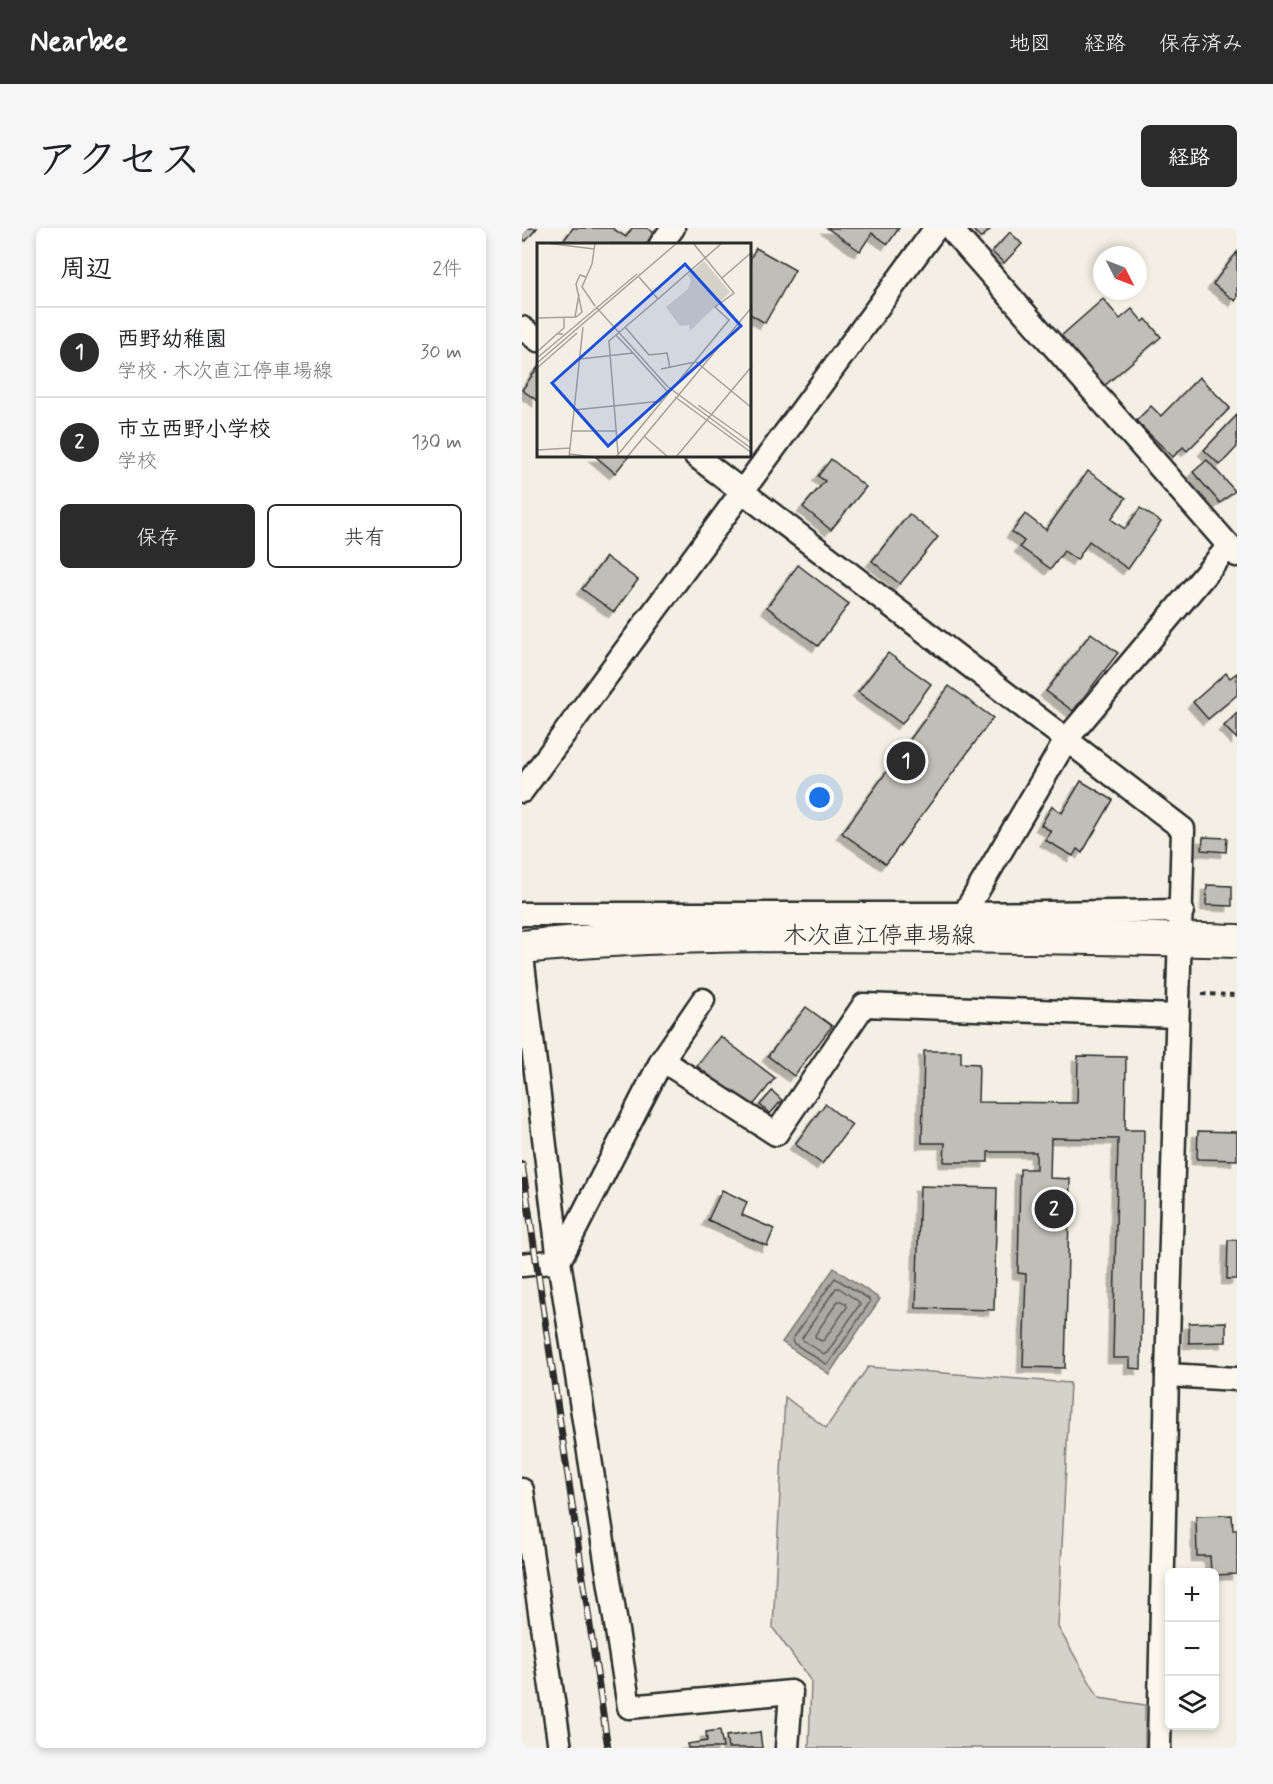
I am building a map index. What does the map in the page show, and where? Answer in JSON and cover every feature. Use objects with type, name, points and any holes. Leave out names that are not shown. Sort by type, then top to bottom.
[{"type":"main road","name":"木次直江停車場線","points":[[522,947],[712,936],[862,935],[1182,925],[1237,941]]},
{"type":"street","points":[[662,243],[673,228]]},
{"type":"street","points":[[522,791],[936,228]]},
{"type":"street","points":[[950,228],[1233,550],[1066,740],[964,914]]},
{"type":"street","points":[[522,328],[537,339]]},
{"type":"street","points":[[699,458],[1183,829],[1159,1748]]},
{"type":"street","points":[[522,914],[964,914],[1182,925]]},
{"type":"street","points":[[522,956],[559,1261],[629,1707],[791,1692],[788,1748]]},
{"type":"street","points":[[559,1261],[662,1060],[703,1000]]},
{"type":"street","points":[[662,1060],[776,1134],[864,1005],[1177,1016]]},
{"type":"street","points":[[522,1265],[559,1261]]},
{"type":"street","points":[[1167,1375],[1237,1379]]},
{"type":"street","points":[[522,1490],[560,1748]]},
{"type":"path","points":[[1179,991],[1196,994],[1237,994]]},
{"type":"shaded area","points":[[868,1367],[1070,1383],[1058,1627],[1099,1698],[1145,1705],[1145,1748],[809,1748],[811,1681],[773,1628],[785,1397],[826,1428]]},
{"type":"water","points":[[834,1268],[880,1299],[829,1374],[782,1342]]},
{"type":"building","points":[[522,228],[537,228],[526,241],[522,238]]},
{"type":"building","points":[[573,228],[612,228],[626,237],[632,228],[647,228],[654,233],[647,243],[562,243]]},
{"type":"building","points":[[827,228],[899,228],[888,244],[872,233],[860,251]]},
{"type":"building","points":[[971,228],[992,228],[981,238]]},
{"type":"building","points":[[1010,232],[1022,244],[1004,263],[992,252]]},
{"type":"building","points":[[756,248],[795,270],[765,323],[752,315],[752,255]]},
{"type":"building","points":[[1237,252],[1237,298],[1235,301],[1213,284]]},
{"type":"building","points":[[1104,300],[1120,319],[1132,309],[1143,322],[1146,319],[1161,337],[1104,386],[1061,336]]},
{"type":"building","points":[[537,368],[537,400],[522,390]]},
{"type":"building","points":[[1199,377],[1230,408],[1187,451],[1183,447],[1173,457],[1136,421],[1151,406],[1161,416]]},
{"type":"building","points":[[1237,415],[1237,447],[1220,465],[1204,450]]},
{"type":"building","points":[[597,458],[627,458],[615,473]]},
{"type":"building","points":[[831,459],[866,487],[831,530],[803,507],[825,481],[818,476]]},
{"type":"building","points":[[1207,460],[1235,491],[1220,503],[1193,472]]},
{"type":"building","points":[[1088,471],[1126,498],[1111,519],[1125,529],[1140,508],[1161,522],[1128,569],[1089,541],[1077,560],[1064,551],[1051,569],[1020,547],[1024,541],[1012,532],[1025,514],[1046,530]]},
{"type":"building","points":[[909,514],[938,537],[900,584],[872,561]]},
{"type":"building","points":[[606,557],[638,580],[614,612],[582,589]]},
{"type":"building","points":[[798,565],[849,604],[818,646],[767,607]]},
{"type":"building","points":[[1091,633],[1118,653],[1073,711],[1046,691]]},
{"type":"building","points":[[888,653],[931,684],[902,724],[858,692]]},
{"type":"building","points":[[1226,673],[1230,678],[1237,673],[1237,695],[1208,719],[1193,702]]},
{"type":"building","points":[[949,686],[993,718],[886,864],[842,833]]},
{"type":"building","points":[[1237,713],[1237,739],[1224,726]]},
{"type":"building","points":[[1081,781],[1113,800],[1082,853],[1077,849],[1073,856],[1045,840],[1051,831],[1041,825],[1052,806],[1062,813]]},
{"type":"building","points":[[1203,837],[1227,838],[1226,852],[1202,850]]},
{"type":"building","points":[[1207,885],[1232,886],[1232,906],[1206,905]]},
{"type":"building","points":[[806,1007],[832,1026],[794,1076],[768,1056]]},
{"type":"building","points":[[720,1036],[775,1078],[751,1108],[697,1066]]},
{"type":"building","points":[[924,1051],[961,1051],[961,1063],[979,1064],[978,1102],[1077,1103],[1078,1056],[1126,1057],[1125,1130],[1144,1130],[1141,1369],[1130,1368],[1130,1358],[1113,1358],[1118,1139],[1051,1138],[1050,1178],[1070,1179],[1065,1368],[1023,1367],[1026,1274],[1018,1273],[1020,1169],[1036,1169],[1036,1152],[988,1152],[988,1162],[944,1162],[945,1143],[922,1143]]},
{"type":"building","points":[[772,1091],[782,1100],[770,1114],[760,1105]]},
{"type":"building","points":[[825,1104],[852,1125],[822,1164],[795,1144]]},
{"type":"building","points":[[1198,1131],[1237,1132],[1237,1160],[1197,1159]]},
{"type":"building","points":[[920,1186],[997,1188],[994,1310],[916,1308]]},
{"type":"building","points":[[722,1190],[747,1202],[742,1215],[774,1229],[767,1246],[708,1220]]},
{"type":"building","points":[[1228,1240],[1237,1240],[1237,1279],[1227,1279]]},
{"type":"building","points":[[1226,1322],[1226,1342],[1189,1343],[1189,1323]]},
{"type":"building","points":[[1232,1515],[1233,1530],[1237,1530],[1237,1574],[1219,1575],[1219,1568],[1211,1568],[1210,1556],[1197,1556],[1196,1516]]},
{"type":"building","points":[[720,1730],[723,1748],[688,1748],[687,1744],[707,1741],[706,1732]]},
{"type":"building","points":[[760,1732],[762,1748],[728,1748],[726,1736]]},
{"type":"railway","points":[[522,1164],[608,1748]]},
{"type":"place","name":"西野幼稚園","points":[[906,761]]},
{"type":"place","name":"市立西野小学校","points":[[1054,1209]]}]
